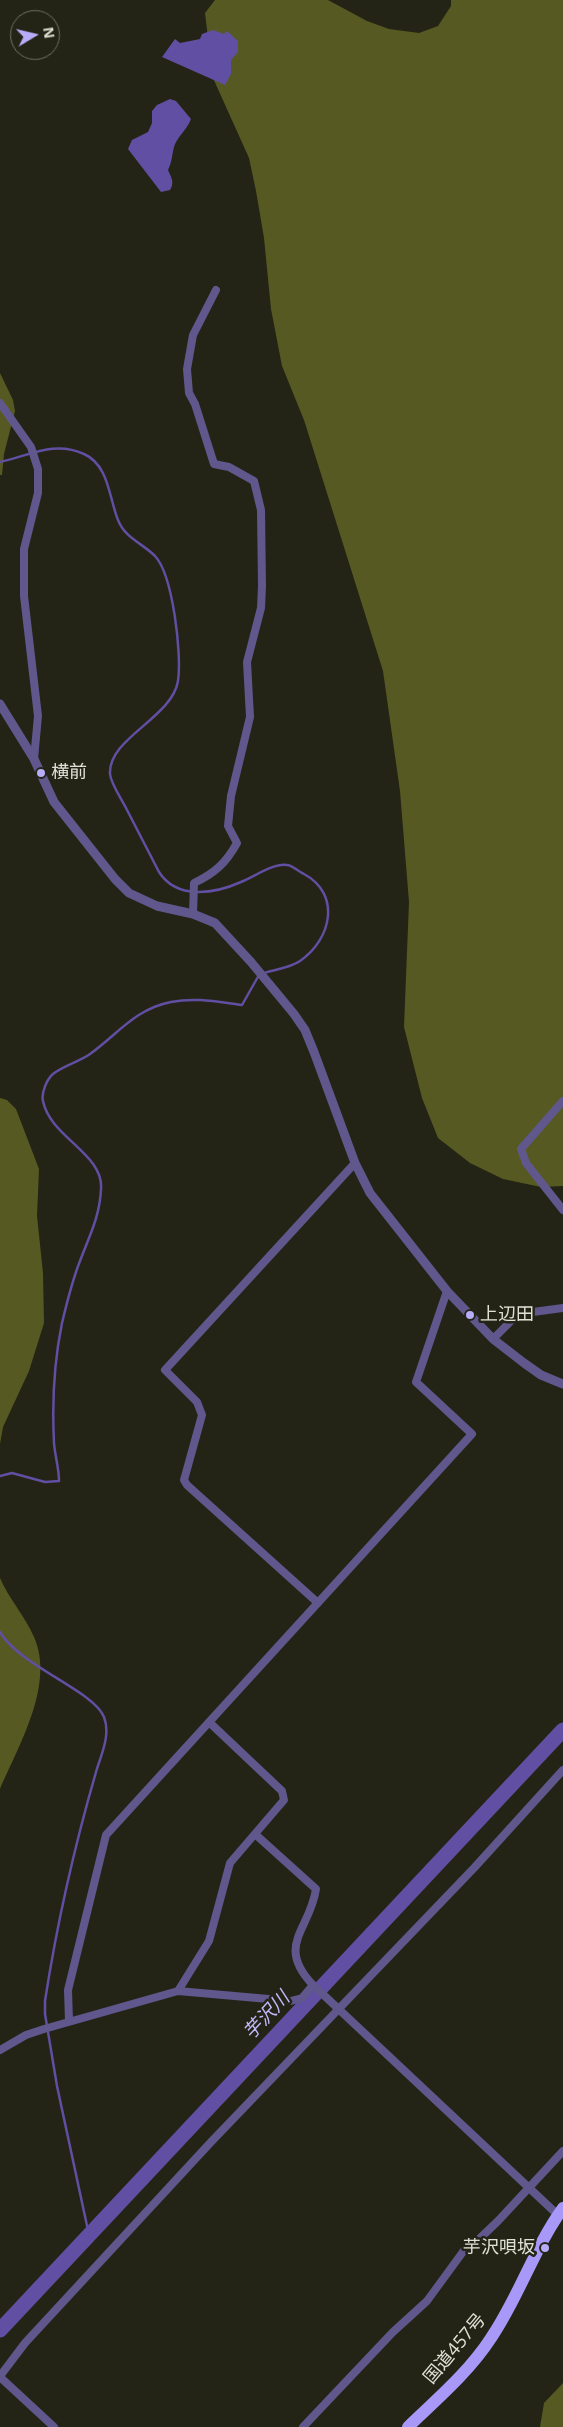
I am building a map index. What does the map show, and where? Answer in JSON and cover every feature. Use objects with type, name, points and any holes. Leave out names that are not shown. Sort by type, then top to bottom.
[{"type":"highway","name":"国道457号","points":[[408,2427],[462,2374],[491,2339],[516,2297],[542,2242],[561,2211]]},
{"type":"street","points":[[193,914],[194,883],[214,874],[227,862],[237,843],[228,826],[231,796],[250,717],[247,662],[261,608],[262,586],[261,510],[254,481],[229,467],[214,464],[195,404],[189,393],[187,369],[193,335],[216,290]]},
{"type":"street","points":[[0,403],[33,452],[38,469],[38,494],[24,549],[24,596],[38,716],[34,758]]},
{"type":"street","points":[[0,704],[34,758],[54,802],[129,893],[157,906],[193,914],[214,923],[258,970],[305,1030],[355,1163],[370,1193],[447,1291],[493,1338],[541,1375],[563,1384]]},
{"type":"street","points":[[563,1101],[521,1149],[526,1162],[563,1210]]},
{"type":"street","points":[[318,1604],[187,1485],[184,1480],[202,1415],[198,1402],[165,1370],[355,1163]]},
{"type":"street","points":[[68,2022],[68,1990],[106,1835],[472,1434],[416,1382],[447,1291]]},
{"type":"street","points":[[493,1338],[514,1318],[533,1312],[563,1308]]},
{"type":"street","points":[[178,1990],[209,1941],[230,1863],[284,1800],[284,1795],[209,1722]]},
{"type":"street","points":[[54,2427],[0,2376],[25,2343],[212,2142],[474,1868],[563,1770]]},
{"type":"street","points":[[255,1834],[316,1889],[295,1950],[300,1972],[528,2188],[561,2211]]},
{"type":"street","points":[[0,2050],[26,2035],[46,2028],[178,1990],[291,2001],[302,1998],[314,1986]]},
{"type":"street","points":[[303,2427],[387,2339],[427,2302],[465,2249],[476,2243],[498,2221],[563,2151]]},
{"type":"shaded area","points":[[215,0],[328,0],[367,21],[389,29],[419,33],[438,26],[451,6],[451,0],[563,0],[563,1186],[541,1187],[503,1179],[470,1163],[438,1138],[422,1098],[404,1027],[409,902],[400,791],[383,671],[304,420],[282,366],[271,309],[264,238],[249,158],[213,78],[205,13]]},
{"type":"shaded area","points":[[213,30],[224,34],[227,31],[238,41],[238,52],[231,60],[231,74],[225,85],[162,57],[175,39],[180,43],[200,39],[202,34]]},
{"type":"shaded area","points":[[170,99],[176,101],[191,119],[174,147],[168,170],[172,180],[170,190],[161,192],[128,149],[132,140],[148,132],[152,123],[152,111],[157,105]]},
{"type":"shaded area","points":[[0,373],[13,400],[15,411],[4,454],[2,475],[0,475]]},
{"type":"shaded area","points":[[0,1098],[7,1100],[16,1109],[39,1169],[37,1216],[43,1273],[44,1323],[29,1371],[3,1427],[0,1444]]},
{"type":"shaded area","points":[[0,1578],[34,1637],[39,1655],[40,1674],[32,1714],[0,1789]]},
{"type":"shaded area","points":[[563,2383],[563,2427],[540,2427],[544,2403]]},
{"type":"waterway","points":[[0,462],[42,450],[62,448],[84,454],[92,459],[99,466],[107,483],[121,526],[129,536],[150,551],[161,566],[167,580],[175,616],[179,653],[178,681],[173,694],[165,706],[119,749],[112,761],[111,778],[159,872],[176,887],[186,891],[197,892],[219,889],[282,865],[291,866],[316,883],[323,893],[328,917],[319,941],[311,952],[300,961],[287,967],[264,973]]},
{"type":"waterway","points":[[0,1476],[12,1473],[45,1482],[59,1481],[54,1443],[53,1413],[55,1368],[59,1338],[72,1284],[99,1208],[100,1177],[86,1155],[55,1125],[48,1114],[43,1101],[47,1083],[57,1071],[90,1054],[147,1010],[158,1005],[189,1000],[242,1005],[259,975]]},
{"type":"waterway","points":[[0,1632],[23,1656],[97,1707],[104,1717],[106,1724],[106,1738],[73,1857],[45,2001],[45,2014],[57,2086],[89,2235]]},
{"type":"waterway","name":"芋沢川","points":[[0,2330],[563,1730]]},
{"type":"place","name":"横前","points":[[41,773]]},
{"type":"place","name":"上辺田","points":[[470,1315]]},
{"type":"place","name":"芋沢唄坂","points":[[545,2248]]}]
